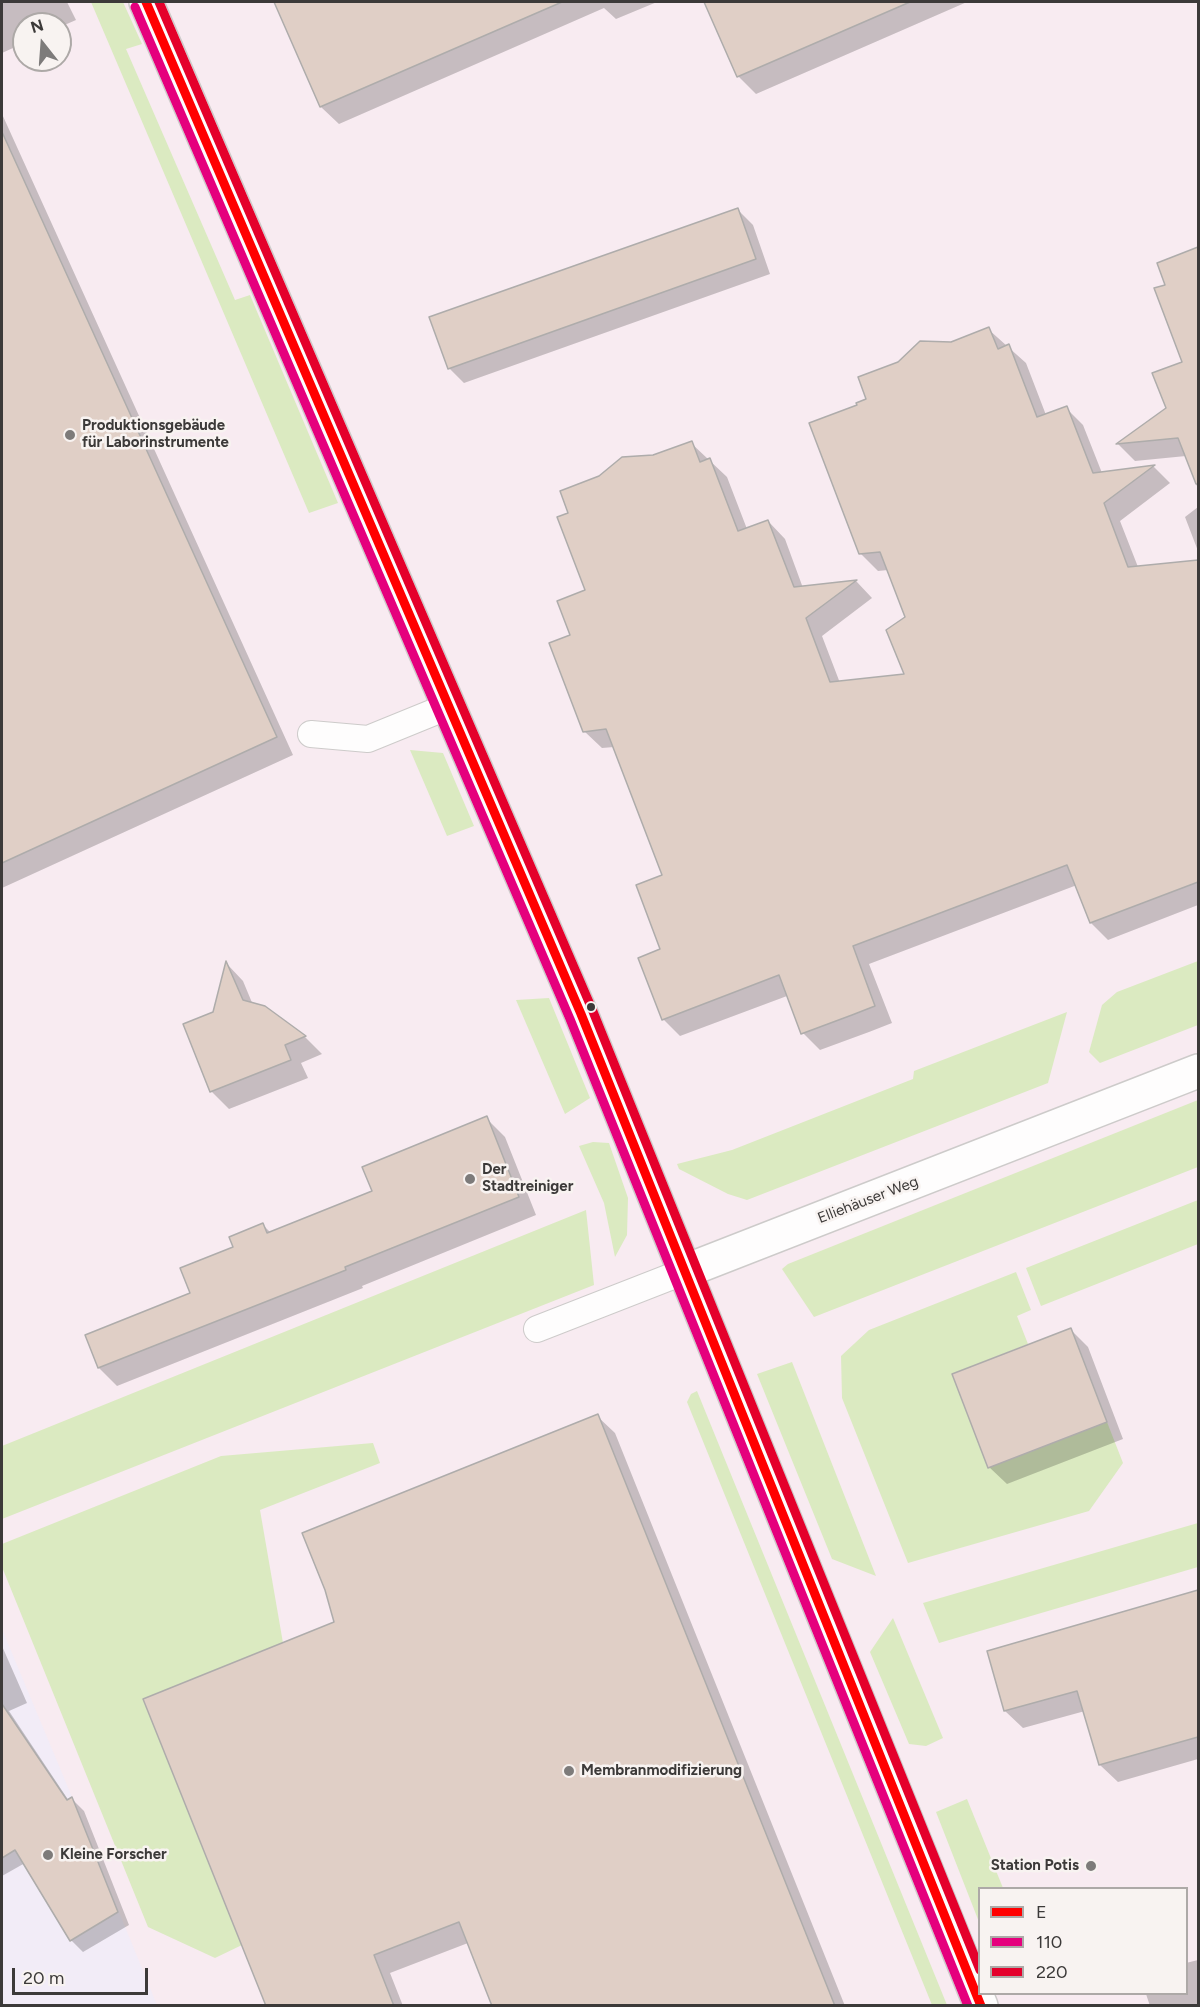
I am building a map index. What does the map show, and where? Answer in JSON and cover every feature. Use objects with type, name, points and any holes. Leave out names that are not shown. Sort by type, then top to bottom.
[{"type":"street","points":[[146,2],[581,1014],[683,1272],[981,2006]]},
{"type":"street","name":"Elliehäuser Weg","points":[[683,1272],[1198,1071]]},
{"type":"lane","points":[[311,734],[368,739],[449,706]]},
{"type":"lane","name":"Elliehäuser Weg","points":[[537,1329],[683,1272]]},
{"type":"shaded area","points":[[2,2],[1198,2],[1198,2005],[2,2006]]},
{"type":"shaded area","name":"Kleine Forscher","points":[[2,1629],[72,1797],[157,2005],[2,2005]]},
{"type":"green space","points":[[91,2],[123,2],[142,44],[126,49],[235,300],[250,295],[338,503],[309,513]]},
{"type":"green space","points":[[410,750],[443,753],[474,826],[447,836]]},
{"type":"green space","points":[[1198,961],[1198,1025],[1100,1063],[1089,1052],[1102,1005],[1117,992]]},
{"type":"green space","points":[[549,998],[590,1098],[565,1114],[516,1000]]},
{"type":"green space","points":[[1067,1012],[1048,1083],[747,1200],[728,1194],[679,1169],[677,1164],[732,1150],[913,1079],[914,1071]]},
{"type":"green space","points":[[1198,1100],[1198,1167],[814,1317],[782,1269],[788,1264]]},
{"type":"green space","points":[[593,1142],[609,1143],[628,1198],[627,1235],[615,1257],[604,1203],[579,1146]]},
{"type":"green space","points":[[1198,1200],[1198,1244],[1041,1306],[1026,1268]]},
{"type":"green space","points":[[586,1210],[594,1285],[2,1519],[2,1446]]},
{"type":"green space","points":[[1016,1272],[1031,1310],[1017,1316],[1028,1344],[952,1374],[988,1467],[1107,1422],[1123,1463],[1089,1511],[908,1563],[842,1398],[841,1356],[869,1330]]},
{"type":"green space","points":[[792,1362],[876,1576],[832,1559],[757,1374]]},
{"type":"green space","points":[[697,1391],[947,2005],[932,2005],[687,1402],[691,1394]]},
{"type":"green space","points":[[373,1443],[380,1463],[260,1510],[283,1643],[143,1699],[242,1945],[215,1958],[148,1927],[2,1567],[2,1544],[221,1456]]},
{"type":"green space","points":[[1198,1523],[1198,1567],[939,1643],[923,1603]]},
{"type":"green space","points":[[893,1618],[943,1738],[926,1746],[909,1744],[870,1652]]},
{"type":"green space","points":[[967,1799],[1003,1887],[978,1887],[978,1919],[936,1812]]},
{"type":"building","points":[[274,2],[562,2],[320,107]]},
{"type":"building","points":[[704,2],[910,2],[737,77]]},
{"type":"building","name":"Produktionsgebäude für Laborinstrumente","points":[[2,132],[277,737],[2,863]]},
{"type":"building","points":[[738,208],[756,259],[448,369],[429,317]]},
{"type":"building","points":[[1198,247],[1198,484],[1196,484],[1178,438],[1116,444],[1166,408],[1152,373],[1182,362],[1154,288],[1165,285],[1157,263]]},
{"type":"building","points":[[989,327],[998,349],[1009,344],[1037,417],[1067,406],[1093,473],[1155,465],[1104,503],[1128,567],[1198,560],[1198,882],[1090,923],[1067,865],[853,946],[875,1006],[852,1015],[801,1034],[779,975],[662,1020],[638,958],[660,949],[636,885],[662,875],[606,729],[583,732],[549,643],[570,635],[557,601],[585,590],[557,517],[568,513],[560,491],[599,476],[622,457],[653,455],[692,441],[700,462],[710,458],[738,531],[768,520],[794,587],[857,580],[806,618],[830,682],[904,674],[886,630],[905,617],[880,552],[859,554],[809,423],[857,405],[856,403],[866,399],[858,377],[898,362],[920,341],[951,342]]},
{"type":"building","points":[[226,961],[243,1000],[265,1006],[306,1036],[285,1045],[291,1060],[210,1092],[183,1024],[213,1012]]},
{"type":"building","points":[[487,1116],[519,1197],[345,1267],[346,1270],[98,1368],[85,1335],[190,1293],[180,1268],[233,1247],[229,1237],[263,1223],[267,1233],[372,1191],[362,1167]]},
{"type":"building","points":[[1071,1328],[1107,1422],[988,1468],[952,1374]]},
{"type":"building","name":"Membranmodifizierung","points":[[598,1414],[835,2006],[492,2006],[459,1922],[374,1955],[394,2006],[266,2006],[143,1699],[334,1622],[325,1590],[302,1533]]},
{"type":"building","points":[[1198,1590],[1198,1737],[1099,1765],[1077,1691],[1004,1711],[987,1651]]},
{"type":"building","points":[[2,1704],[67,1800],[72,1797],[118,1912],[70,1941],[15,1850],[2,1858]]},
{"type":"transit line","name":"E","points":[[146,2],[581,1014],[981,2006]]},
{"type":"transit line","name":"220","points":[[159,2],[592,1009],[978,1965]]},
{"type":"transit line","name":"110","points":[[135,7],[570,1019],[968,2006]]},
{"type":"place","name":"Produktionsgebäude für Laborinstrumente","points":[[70,435]]},
{"type":"place","name":"Der Stadtreiniger","points":[[470,1179]]},
{"type":"place","name":"Membranmodifizierung","points":[[569,1771]]},
{"type":"place","name":"Kleine Forscher","points":[[48,1855]]},
{"type":"place","name":"Station Potis","points":[[1091,1866]]}]
